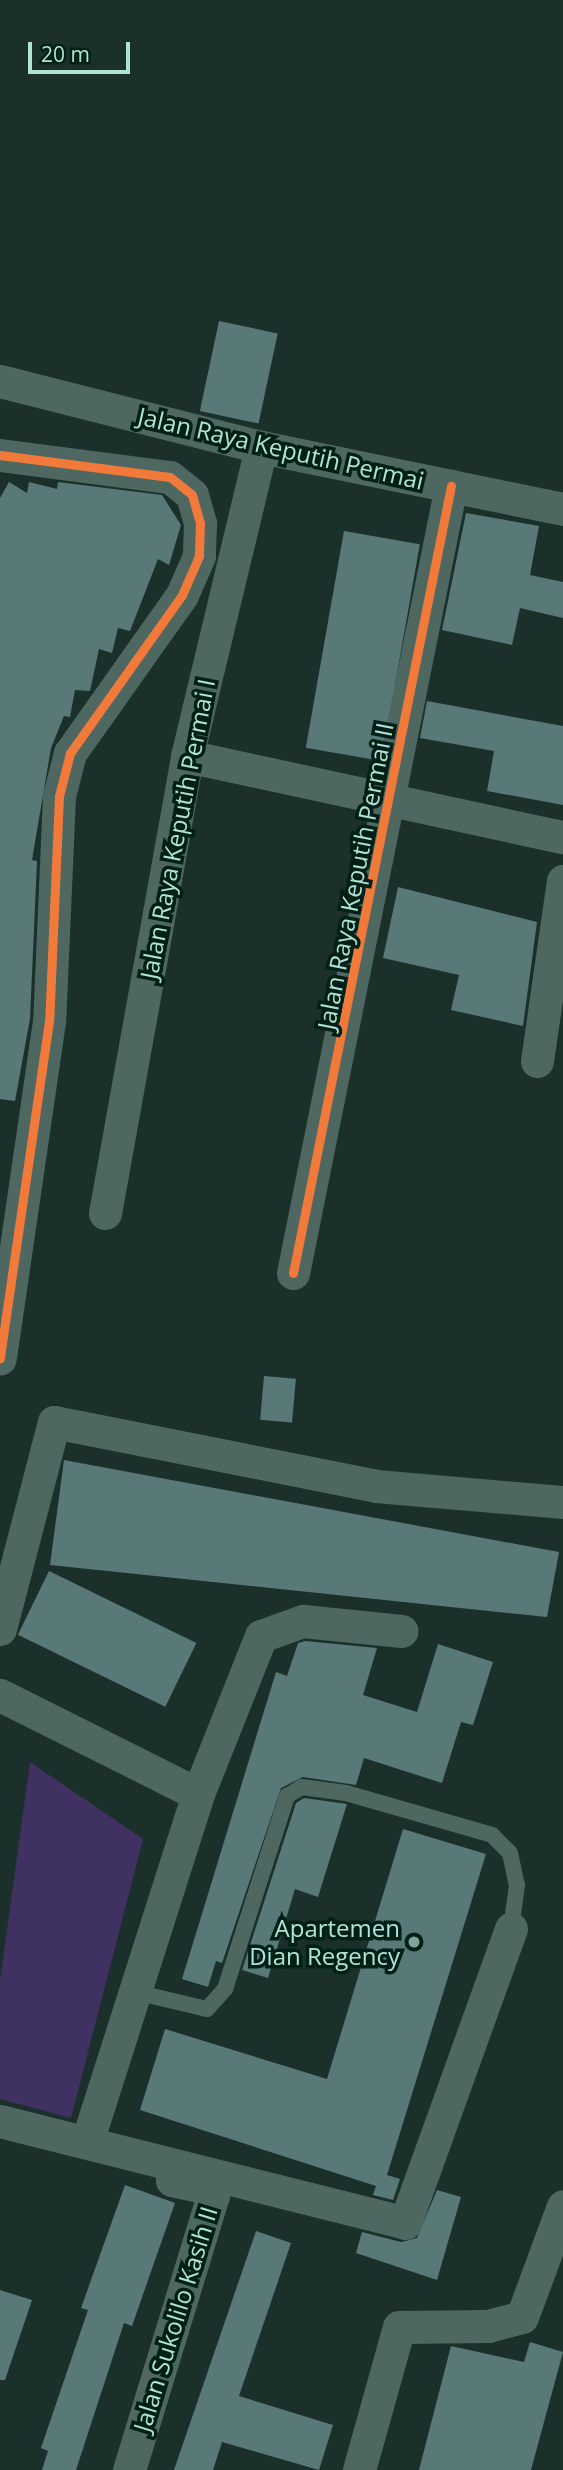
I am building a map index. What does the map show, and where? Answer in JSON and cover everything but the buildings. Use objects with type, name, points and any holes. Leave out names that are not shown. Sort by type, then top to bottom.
[{"type":"street","name":"Jalan Raya Keputih Permai","points":[[0,381],[261,447],[563,509]]},
{"type":"street","name":"Jalan Raya Keputih Permai I","points":[[105,1213],[187,756],[261,447]]},
{"type":"street","points":[[0,456],[170,477],[192,495],[200,523],[199,556],[182,595],[70,753],[59,796],[49,1021],[0,1358]]},
{"type":"street","name":"Jalan Raya Keputih Permai II","points":[[293,1273],[391,802],[451,486]]},
{"type":"street","points":[[187,756],[563,837]]},
{"type":"street","points":[[537,1061],[563,881]]},
{"type":"street","points":[[0,1629],[54,1422],[376,1486],[563,1502]]},
{"type":"street","points":[[88,2140],[198,1794],[261,1636],[303,1621],[401,1631]]},
{"type":"street","points":[[0,1695],[198,1794]]},
{"type":"street","name":"Jalan Sukolilo Kasih II","points":[[0,2121],[122,2148],[408,2222],[510,1929]]},
{"type":"street","name":"Jalan Sukolilo Kasih II","points":[[122,2148],[130,2168],[209,2189],[213,2196],[129,2470]]},
{"type":"street","points":[[359,2470],[399,2327],[488,2326],[522,2317],[563,2206]]},
{"type":"lane","points":[[135,1992],[207,2008],[225,1989],[287,1796],[302,1787],[346,1793],[492,1835],[510,1853],[517,1885],[510,1929]]},
{"type":"shaded area","points":[[30,1762],[143,1839],[71,2118],[0,2099],[0,1981]]},
{"type":"cycle path","points":[[0,455],[170,477],[192,495],[200,523],[199,556],[182,595],[70,753],[59,796],[49,1021],[0,1358]]},
{"type":"cycle path","points":[[293,1273],[451,486]]},
{"type":"place","name":"Apartemen Dian Regency","points":[[414,1942]]}]
